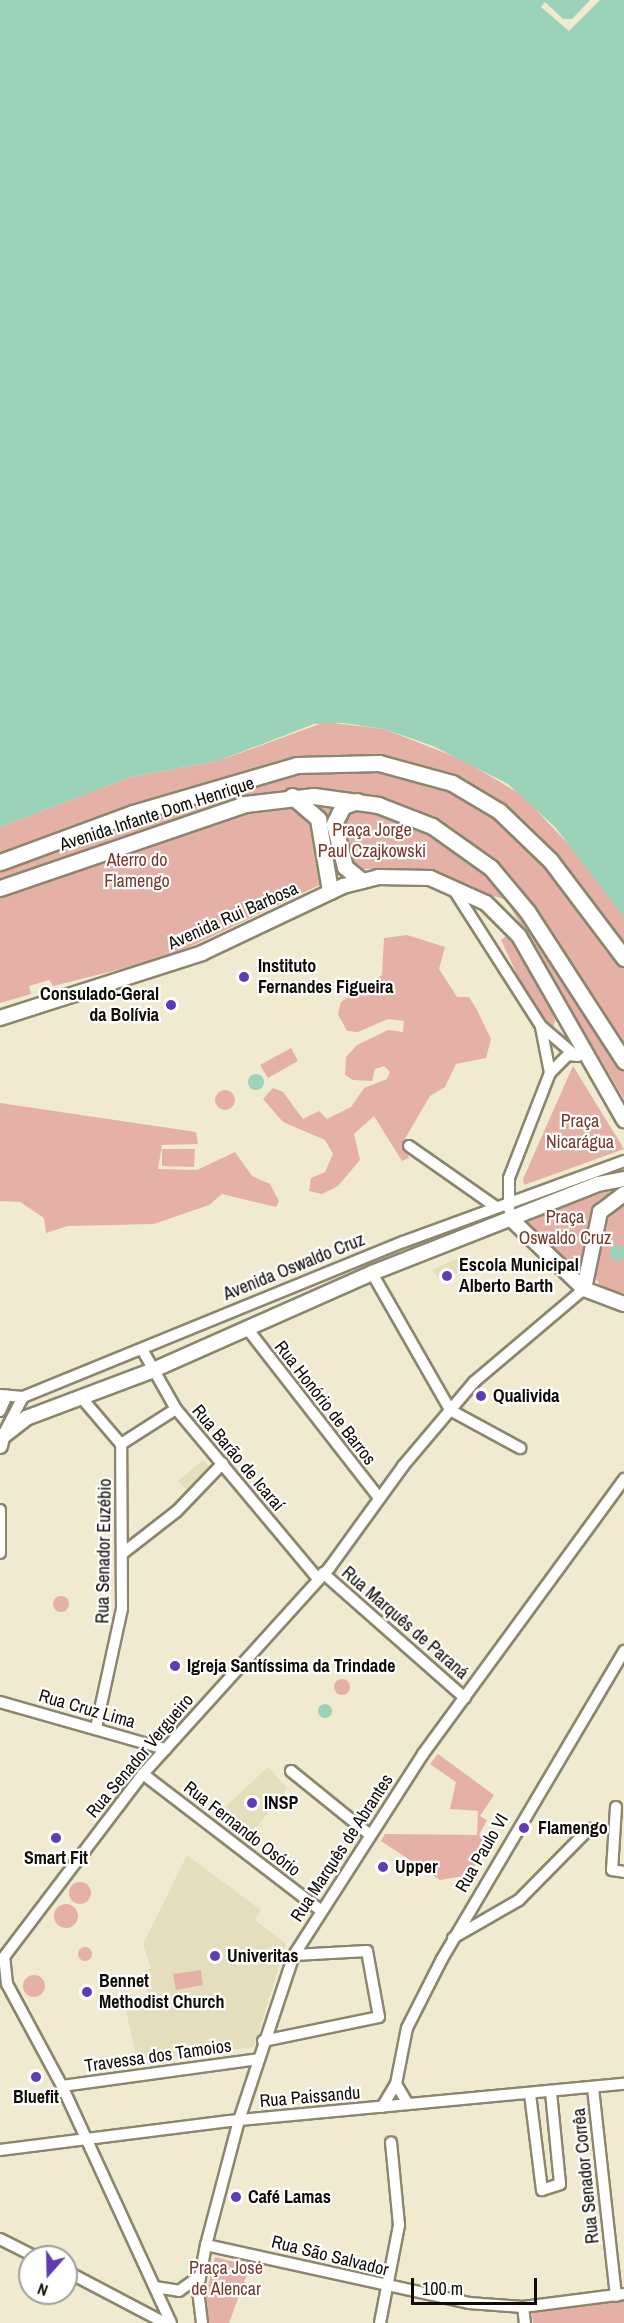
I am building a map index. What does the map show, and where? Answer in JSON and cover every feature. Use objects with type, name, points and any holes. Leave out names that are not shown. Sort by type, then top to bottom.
[{"type":"highway","name":"Avenida Infante Dom Henrique","points":[[0,862],[133,813],[297,765],[379,763],[452,783],[499,811],[550,860],[624,958]]},
{"type":"highway","name":"Avenida Infante Dom Henrique","points":[[0,888],[162,829],[292,796],[359,800],[432,826],[491,868],[527,911],[612,1046],[624,1059]]},
{"type":"highway","points":[[292,796],[318,819],[330,891]]},
{"type":"highway","points":[[359,800],[343,806],[334,824],[345,867],[361,880]]},
{"type":"main road","name":"Avenida Rui Barbosa","points":[[0,1018],[202,953],[330,891],[361,880],[395,876],[448,883],[486,903],[519,936],[624,1120]]},
{"type":"main road","name":"Avenida Oswaldo Cruz","points":[[1,1442],[26,1418],[151,1371],[509,1212],[624,1179]]},
{"type":"main road","points":[[584,1289],[600,1212],[624,1194]]},
{"type":"main road","points":[[509,1212],[584,1289],[624,1304]]},
{"type":"street","points":[[448,883],[461,899],[541,1026],[572,1055]]},
{"type":"street","points":[[509,1212],[509,1178],[550,1073],[549,1056],[541,1026]]},
{"type":"street","points":[[549,1056],[572,1055],[589,1061]]},
{"type":"street","points":[[550,1073],[572,1055]]},
{"type":"street","points":[[408,1146],[495,1207]]},
{"type":"street","name":"Avenida Oswaldo Cruz","points":[[1,1442],[23,1397],[143,1351],[495,1207],[509,1212],[624,1161]]},
{"type":"street","points":[[372,1273],[450,1410],[520,1448]]},
{"type":"street","name":"Rua Senador Vergueiro","points":[[171,2323],[62,2086],[3,1981],[2,1958],[143,1774],[321,1576],[379,1498],[474,1382],[584,1289]]},
{"type":"street","name":"Rua Honório de Barros","points":[[246,1327],[379,1498]]},
{"type":"street","name":"Rua Barão de Icaraí","points":[[143,1351],[151,1371],[176,1409],[321,1576]]},
{"type":"street","points":[[0,1411],[4,1395],[23,1397]]},
{"type":"street","points":[[80,1396],[121,1444],[176,1409]]},
{"type":"street","name":"Rua Senador Euzébio","points":[[96,1728],[119,1632],[123,1553],[121,1444]]},
{"type":"street","points":[[123,1553],[177,1511],[223,1463]]},
{"type":"street","name":"Rua Marquês de Abrantes","points":[[202,2323],[200,2276],[206,2245],[239,2120],[263,2042],[294,1955],[320,1910],[370,1835],[465,1698],[624,1479]]},
{"type":"street","points":[[0,1510],[0,1553]]},
{"type":"street","name":"Rua Marquês de Paraná","points":[[321,1576],[465,1698]]},
{"type":"street","name":"Rua Paulo VI","points":[[382,2107],[396,2084],[407,2028],[453,1938],[624,1651]]},
{"type":"street","name":"Rua Cruz Lima","points":[[0,1702],[165,1749]]},
{"type":"street","points":[[291,1771],[370,1835]]},
{"type":"street","name":"Rua Fernando Osório","points":[[143,1774],[320,1910]]},
{"type":"street","points":[[616,1807],[611,1867],[624,1872]]},
{"type":"street","points":[[453,1938],[519,1900],[589,1829]]},
{"type":"street","points":[[263,2042],[379,2017],[367,1951],[294,1955]]},
{"type":"street","name":"Travessa dos Tamoios","points":[[62,2086],[258,2059]]},
{"type":"street","points":[[396,2084],[408,2104]]},
{"type":"street","name":"Rua Paissandu","points":[[0,2150],[239,2120],[624,2084]]},
{"type":"street","name":"Rua Senador Corrêa","points":[[593,2088],[620,2295]]},
{"type":"street","points":[[530,2094],[542,2190],[560,2184],[551,2092]]},
{"type":"street","points":[[380,2323],[389,2288],[399,2225],[391,2142]]},
{"type":"street","points":[[0,2239],[18,2248]]},
{"type":"street","name":"Rua São Salvador","points":[[206,2245],[389,2288],[523,2307],[620,2295]]},
{"type":"street","points":[[140,2307],[154,2285],[179,2291],[200,2276]]},
{"type":"street","points":[[78,2277],[140,2307],[165,2323]]},
{"type":"street","points":[[523,2307],[525,2323]]},
{"type":"shaded area","points":[[0,0],[624,0],[624,917],[555,827],[508,784],[433,746],[384,729],[342,723],[314,724],[218,761],[131,777],[0,827]]},
{"type":"shaded area","points":[[256,1074],[262,1076],[264,1082],[262,1088],[256,1090],[250,1088],[248,1082],[250,1076]]},
{"type":"shaded area","points":[[615,1245],[621,1245],[626,1253],[624,1259],[615,1261],[610,1256],[610,1250]]},
{"type":"shaded area","points":[[465,1255],[474,1267],[440,1279],[432,1270]]},
{"type":"shaded area","points":[[203,1460],[213,1471],[188,1491],[178,1481]]},
{"type":"shaded area","points":[[325,1704],[330,1706],[332,1711],[330,1716],[325,1718],[320,1716],[318,1711],[320,1706]]},
{"type":"shaded area","name":"INSP","points":[[268,1767],[287,1788],[244,1844],[212,1819]]},
{"type":"shaded area","name":"Univeritas","points":[[187,1855],[261,1910],[255,1920],[286,1944],[254,2047],[137,2061],[124,2001],[148,1995],[143,1971],[151,1968],[143,1944]]},
{"type":"green space","name":"Aterro do Flamengo","points":[[325,722],[384,729],[463,760],[522,795],[571,847],[624,917],[624,1099],[506,900],[408,869],[353,869],[169,957],[53,986],[49,980],[29,986],[31,994],[0,1003],[0,827],[131,777],[218,761]]},
{"type":"green space","points":[[407,935],[445,947],[439,969],[457,997],[469,997],[477,1010],[491,1039],[486,1058],[456,1064],[445,1087],[430,1096],[403,1142],[409,1158],[402,1161],[374,1116],[354,1134],[360,1160],[338,1186],[322,1194],[309,1191],[311,1178],[325,1172],[333,1154],[325,1140],[283,1122],[263,1099],[273,1088],[283,1092],[303,1119],[319,1111],[327,1119],[351,1107],[364,1088],[387,1079],[390,1072],[384,1066],[375,1069],[372,1081],[353,1080],[345,1075],[346,1057],[357,1045],[388,1030],[403,1032],[404,1021],[388,1019],[358,1032],[347,1031],[338,1014],[341,1002],[382,975],[384,938]]},
{"type":"green space","points":[[508,935],[556,1016],[553,1030],[522,985],[501,940]]},
{"type":"green space","points":[[291,1048],[298,1061],[268,1078],[260,1065]]},
{"type":"green space","name":"Praça Nicarágua","points":[[573,1066],[624,1149],[524,1185],[523,1179]]},
{"type":"green space","points":[[225,1090],[232,1093],[235,1100],[232,1107],[225,1110],[218,1107],[215,1100],[218,1093]]},
{"type":"green space","points":[[0,1103],[196,1132],[198,1144],[162,1145],[158,1169],[197,1170],[235,1152],[252,1176],[270,1184],[279,1201],[276,1207],[222,1194],[209,1205],[154,1224],[68,1226],[46,1233],[44,1218],[20,1202],[0,1201]]},
{"type":"green space","points":[[162,1149],[195,1149],[194,1167],[162,1166]]},
{"type":"green space","name":"Praça Oswaldo Cruz","points":[[620,1187],[599,1200],[590,1214],[579,1271],[528,1223],[530,1218]]},
{"type":"green space","points":[[624,1202],[624,1293],[602,1288],[595,1278],[606,1221]]},
{"type":"green space","points":[[58,1596],[64,1596],[69,1604],[67,1610],[58,1612],[53,1607],[53,1601]]},
{"type":"green space","points":[[339,1679],[345,1679],[350,1687],[348,1693],[339,1695],[334,1690],[334,1684]]},
{"type":"green space","points":[[438,1754],[494,1795],[480,1816],[487,1820],[479,1835],[489,1844],[469,1875],[440,1880],[381,1841],[385,1834],[477,1835],[478,1811],[450,1809],[456,1782],[430,1764]]},
{"type":"green space","points":[[80,1882],[88,1885],[91,1893],[88,1901],[80,1904],[72,1901],[69,1893],[72,1885]]},
{"type":"green space","points":[[66,1904],[71,1905],[77,1911],[77,1921],[71,1927],[66,1928],[61,1927],[55,1921],[54,1916],[55,1911],[61,1905]]},
{"type":"green space","points":[[82,1947],[88,1947],[92,1954],[88,1961],[82,1961],[78,1957],[78,1951]]},
{"type":"green space","points":[[201,1970],[203,1985],[176,1990],[173,1974]]},
{"type":"green space","points":[[34,1975],[42,1978],[45,1986],[42,1994],[34,1997],[26,1994],[23,1986],[26,1978]]},
{"type":"green space","name":"Praça José de Alencar","points":[[215,2257],[250,2266],[229,2323],[208,2323],[206,2295]]},
{"type":"green space","points":[[624,2299],[624,2323],[533,2323],[532,2313]]},
{"type":"pier","points":[[590,0],[600,0],[569,31],[541,7],[545,2],[563,19],[572,19]]},
{"type":"place","name":"Instituto Fernandes Figueira","points":[[244,977]]},
{"type":"place","name":"Consulado-Geral da Bolívia","points":[[171,1005]]},
{"type":"place","name":"Escola Municipal Alberto Barth","points":[[447,1276]]},
{"type":"place","name":"Qualivida","points":[[481,1396]]},
{"type":"place","name":"Igreja Santíssima da Trindade","points":[[175,1666]]},
{"type":"place","name":"INSP","points":[[252,1803]]},
{"type":"place","name":"Flamengo","points":[[524,1828]]},
{"type":"place","name":"Smart Fit","points":[[56,1838]]},
{"type":"place","name":"Upper","points":[[383,1867]]},
{"type":"place","name":"Univeritas","points":[[215,1956]]},
{"type":"place","name":"Bennet Methodist Church","points":[[87,1992]]},
{"type":"place","name":"Bluefit","points":[[36,2077]]},
{"type":"place","name":"Café Lamas","points":[[236,2197]]},
{"type":"park label","name":"Praça Jorge Paul Czajkowski","points":[[372,841]]}]
